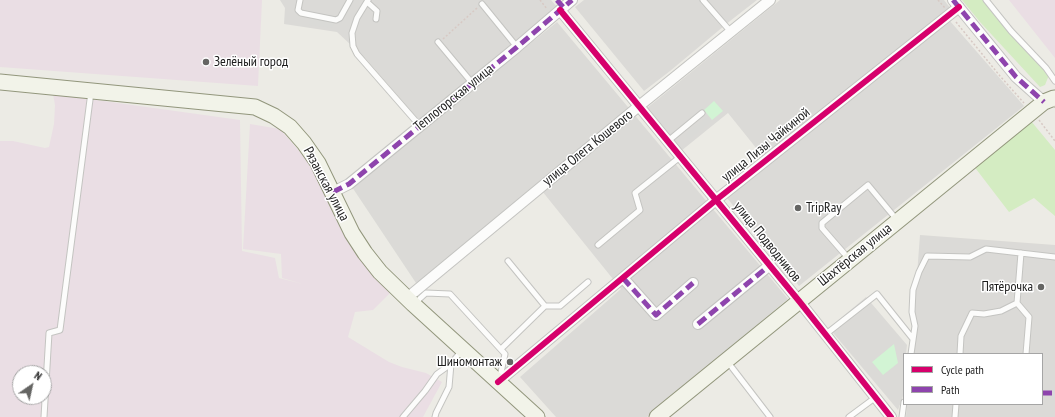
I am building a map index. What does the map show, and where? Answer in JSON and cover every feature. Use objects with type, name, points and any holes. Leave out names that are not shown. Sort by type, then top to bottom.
[{"type":"main road","name":"Рязанская улица","points":[[0,82],[255,107],[274,116],[290,127],[304,143],[318,163],[352,233],[380,272],[537,417]]},
{"type":"main road","name":"Шахтёрская улица","points":[[657,417],[897,221],[1052,99]]},
{"type":"street","name":"Теплогорская улица","points":[[333,192],[349,184],[517,47],[558,8],[572,0]]},
{"type":"street","name":"улица Олега Кошевого","points":[[410,301],[639,106],[770,0]]},
{"type":"street","name":"улица Лизы Чайкиной","points":[[498,382],[716,200],[950,14],[956,4]]},
{"type":"street","points":[[956,4],[1016,77],[1052,99]]},
{"type":"street","name":"улица Подводников","points":[[558,8],[770,265],[891,417]]},
{"type":"street","points":[[698,324],[770,265]]},
{"type":"street","points":[[623,278],[656,315],[693,283]]},
{"type":"lane","points":[[300,0],[298,10],[301,14],[336,20],[340,18],[350,0]]},
{"type":"lane","points":[[703,0],[731,32]]},
{"type":"lane","points":[[986,0],[1011,31],[1046,68],[1055,81]]},
{"type":"lane","points":[[376,19],[377,11],[368,1],[357,18],[352,33],[353,46],[357,54],[420,126]]},
{"type":"lane","points":[[482,4],[517,47]]},
{"type":"lane","points":[[438,42],[472,84]]},
{"type":"lane","points":[[44,417],[49,332],[60,330],[91,91]]},
{"type":"lane","points":[[668,141],[702,113]]},
{"type":"lane","points":[[598,245],[640,210],[636,193],[680,157]]},
{"type":"lane","points":[[849,260],[822,228],[822,224],[868,186],[897,221]]},
{"type":"lane","points":[[911,353],[915,326],[912,312],[913,290],[919,272],[927,256],[970,257],[986,249],[1055,257]]},
{"type":"lane","points":[[1021,253],[1017,303],[1029,317],[1026,353]]},
{"type":"lane","points":[[508,261],[545,306]]},
{"type":"lane","points":[[501,349],[545,306],[560,306],[588,282]]},
{"type":"lane","points":[[410,301],[426,293],[450,294],[505,354],[498,382]]},
{"type":"lane","points":[[826,334],[877,294],[913,339]]},
{"type":"lane","points":[[960,353],[961,336],[972,313],[984,314],[1002,311],[1017,303]]},
{"type":"lane","points":[[403,417],[437,374],[451,364],[462,349]]},
{"type":"lane","points":[[727,360],[770,417]]},
{"type":"lane","points":[[435,417],[436,412],[449,387],[451,364]]},
{"type":"lane","points":[[849,417],[876,397]]},
{"type":"lane","points":[[902,417],[904,405]]},
{"type":"lane","points":[[955,417],[956,405]]},
{"type":"path","points":[[540,0],[558,8]]},
{"type":"path","points":[[938,0],[1000,76],[1028,107]]},
{"type":"path","points":[[438,42],[482,4]]},
{"type":"path","points":[[1036,117],[1055,141]]},
{"type":"shaded area","points":[[0,0],[262,0],[258,86],[0,67]]},
{"type":"shaded area","points":[[280,0],[551,0],[557,7],[419,120],[366,59],[337,32],[284,24],[285,8]]},
{"type":"shaded area","points":[[584,0],[757,0],[644,91],[575,7]]},
{"type":"shaded area","points":[[780,0],[944,0],[951,9],[765,159],[728,113],[681,151],[647,108]]},
{"type":"shaded area","points":[[1009,0],[1055,0],[1055,58]]},
{"type":"shaded area","points":[[310,18],[334,22],[333,28],[309,25]]},
{"type":"shaded area","points":[[950,21],[1024,106],[799,286],[727,198]]},
{"type":"shaded area","points":[[557,22],[788,299],[647,417],[556,417],[520,377],[621,289],[538,186],[418,286],[352,187]]},
{"type":"shaded area","points":[[53,94],[240,120],[242,251],[275,258],[279,278],[303,284],[282,278],[281,254],[243,249],[250,124],[280,129],[312,166],[392,291],[373,310],[355,312],[348,337],[389,362],[426,373],[442,382],[423,417],[0,417],[0,141],[13,141],[45,148],[49,147],[54,124],[55,105]]},
{"type":"shaded area","points":[[707,117],[711,121],[689,139],[686,134]]},
{"type":"shaded area","points":[[920,235],[1055,245],[1055,417],[906,417],[907,405],[1043,405],[1043,353],[911,353]]},
{"type":"shaded area","points":[[866,297],[907,345],[906,353],[903,353],[903,396],[898,410],[829,328]]},
{"type":"green space","points":[[962,0],[983,0],[1049,75],[1045,85],[1040,87],[980,22]]},
{"type":"green space","points":[[714,101],[723,111],[712,120],[704,110]]},
{"type":"green space","points":[[1031,121],[1055,150],[1055,216],[1034,198],[1009,212],[973,165]]},
{"type":"green space","points":[[894,344],[898,363],[883,375],[872,362]]},
{"type":"marked path","points":[[557,0],[563,7]]},
{"type":"marked path","points":[[333,192],[349,184],[517,47],[572,0]]},
{"type":"marked path","points":[[953,0],[1016,77],[1044,102]]},
{"type":"marked path","points":[[698,324],[770,265]]},
{"type":"marked path","points":[[623,278],[656,315],[693,283]]},
{"type":"marked path","points":[[1043,393],[1055,393]]},
{"type":"cycle path","points":[[498,382],[716,200],[959,7]]},
{"type":"cycle path","points":[[560,10],[799,301],[891,417]]},
{"type":"place","name":"Зелёный город","points":[[206,62]]},
{"type":"place","name":"TripRay","points":[[798,208]]},
{"type":"place","name":"Пятёрочка","points":[[1041,287]]},
{"type":"place","name":"Шиномонтаж","points":[[510,362]]}]
